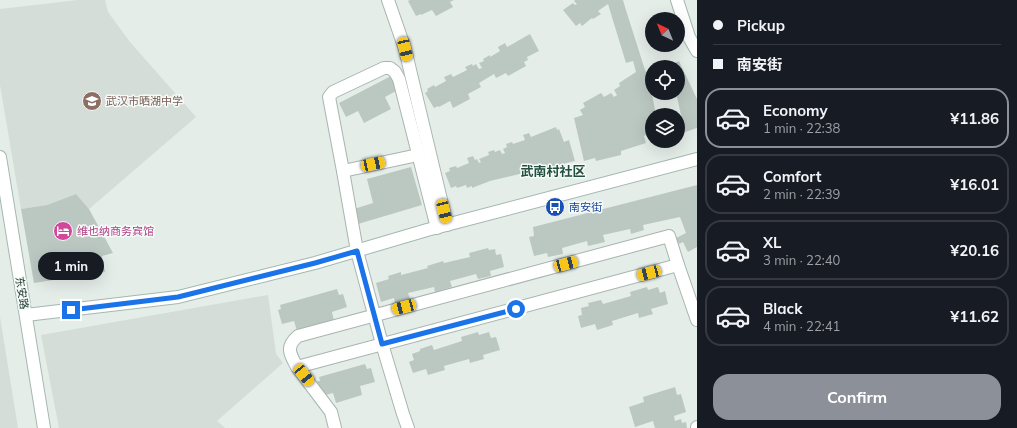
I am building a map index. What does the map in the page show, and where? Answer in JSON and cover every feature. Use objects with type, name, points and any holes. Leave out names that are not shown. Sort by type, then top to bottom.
[{"type":"street","points":[[388,0],[405,49],[442,227]]},
{"type":"street","points":[[677,0],[693,34],[697,51]]},
{"type":"street","points":[[408,428],[382,344],[357,251],[329,97],[333,92],[384,68],[390,68],[395,72],[399,79],[418,155],[442,227]]},
{"type":"street","points":[[343,171],[418,155]]},
{"type":"street","name":"东安路","points":[[0,157],[44,428]]},
{"type":"street","points":[[26,316],[178,297],[315,263],[442,227],[697,159]]},
{"type":"street","points":[[335,428],[331,412],[297,367],[291,355],[289,347],[292,340],[298,336],[669,236],[697,320]]},
{"type":"street","points":[[297,367],[678,265]]},
{"type":"shaded area","name":"武汉市晒湖中学","points":[[78,0],[105,0],[108,12],[130,42],[196,117],[89,209],[76,194],[47,205],[21,209],[0,85],[0,9]]},
{"type":"shaded area","points":[[268,295],[276,354],[283,363],[217,421],[225,428],[59,428],[41,335]]},
{"type":"shaded area","points":[[0,317],[18,428],[0,428]]},
{"type":"building","points":[[454,0],[450,2],[453,7],[436,16],[432,10],[416,16],[408,1]]},
{"type":"building","points":[[623,0],[645,70],[645,100],[653,100],[655,108],[645,108],[645,143],[621,151],[621,155],[596,161],[595,158],[584,161],[574,118],[583,115],[580,110],[585,107],[583,103],[601,93],[604,97],[611,93],[614,97],[617,95],[614,90],[620,86],[619,83],[636,72],[633,61],[626,63],[608,4],[598,11],[601,14],[593,19],[592,18],[582,26],[580,23],[576,26],[563,10],[573,3],[575,5],[577,4],[574,1]]},
{"type":"building","points":[[530,34],[539,51],[527,57],[528,60],[524,62],[526,66],[508,76],[506,73],[496,78],[494,74],[479,83],[481,87],[468,94],[470,99],[453,108],[450,101],[434,108],[425,93],[428,91],[427,89],[434,85],[435,87],[446,81],[444,77],[451,74],[453,77],[467,70],[465,67],[472,64],[473,66],[476,64],[479,69],[482,68],[479,63],[484,61],[483,59],[490,55],[490,57],[500,51],[498,47],[505,43],[507,47]]},
{"type":"building","points":[[685,74],[697,99],[697,128],[685,132],[685,108],[679,108],[678,100],[685,100]]},
{"type":"building","points":[[391,76],[398,90],[385,97],[391,109],[364,123],[358,111],[346,117],[339,103]]},
{"type":"building","points":[[556,127],[557,130],[559,129],[564,142],[569,140],[575,161],[490,181],[472,188],[472,186],[467,188],[466,185],[451,188],[445,173],[450,171],[449,168],[456,166],[457,168],[469,163],[467,158],[473,156],[479,163],[481,162],[479,159],[489,155],[488,152],[500,150],[502,154],[505,153],[503,149],[507,147],[506,144],[512,142],[513,144],[525,140],[523,135],[529,133],[531,137]]},
{"type":"building","points":[[411,167],[422,205],[358,224],[354,209],[373,203],[367,179]]},
{"type":"building","points":[[697,185],[697,247],[688,252],[683,242],[679,244],[676,238],[686,233],[680,217],[643,225],[644,230],[631,234],[630,229],[603,235],[605,242],[588,246],[587,241],[562,248],[563,254],[548,257],[547,253],[534,256],[529,237],[534,236],[533,227]]},
{"type":"building","name":"维也纳商务宾馆","points":[[76,194],[89,209],[113,253],[102,256],[105,272],[34,283],[21,209],[47,205]]},
{"type":"building","points":[[488,248],[489,250],[495,249],[496,255],[501,254],[504,267],[490,271],[491,276],[478,279],[476,274],[450,281],[452,287],[435,292],[434,287],[408,293],[410,299],[395,303],[394,298],[381,302],[376,283],[389,279],[388,276],[401,272],[401,275],[428,268],[427,266],[443,261],[444,263],[470,257],[469,253]]},
{"type":"building","points":[[647,287],[648,290],[658,287],[660,293],[665,291],[668,304],[651,309],[653,314],[639,318],[638,313],[612,321],[613,325],[597,330],[595,324],[581,328],[578,316],[582,315],[581,308],[589,306],[588,303],[601,300],[603,304],[631,296],[630,292]]},
{"type":"building","points":[[337,289],[339,295],[343,294],[347,307],[332,312],[334,321],[297,331],[294,321],[282,324],[278,310],[281,309],[280,305]]},
{"type":"building","points":[[478,332],[479,335],[489,332],[491,338],[496,337],[500,350],[483,355],[484,359],[470,363],[469,359],[444,366],[445,370],[428,375],[426,369],[413,373],[409,362],[414,360],[412,354],[420,351],[420,349],[432,345],[434,350],[462,341],[461,337]]},
{"type":"building","points":[[365,364],[367,369],[371,368],[375,382],[360,386],[362,395],[336,403],[333,393],[321,396],[317,381],[320,381],[319,377]]},
{"type":"building","points":[[675,387],[677,395],[681,394],[686,412],[674,416],[675,421],[681,419],[682,423],[686,422],[687,428],[655,428],[653,421],[635,427],[629,407],[644,402],[643,397]]},
{"type":"place","name":"武汉市晒湖中学","points":[[92,101]]},
{"type":"place","name":"南安街","points":[[555,207]]},
{"type":"place","name":"维也纳商务宾馆","points":[[63,231]]},
{"type":"district","name":"武南村社区","points":[[553,171]]},
{"type":"route","points":[[71,310],[178,297],[357,251],[382,344],[516,309]]}]
